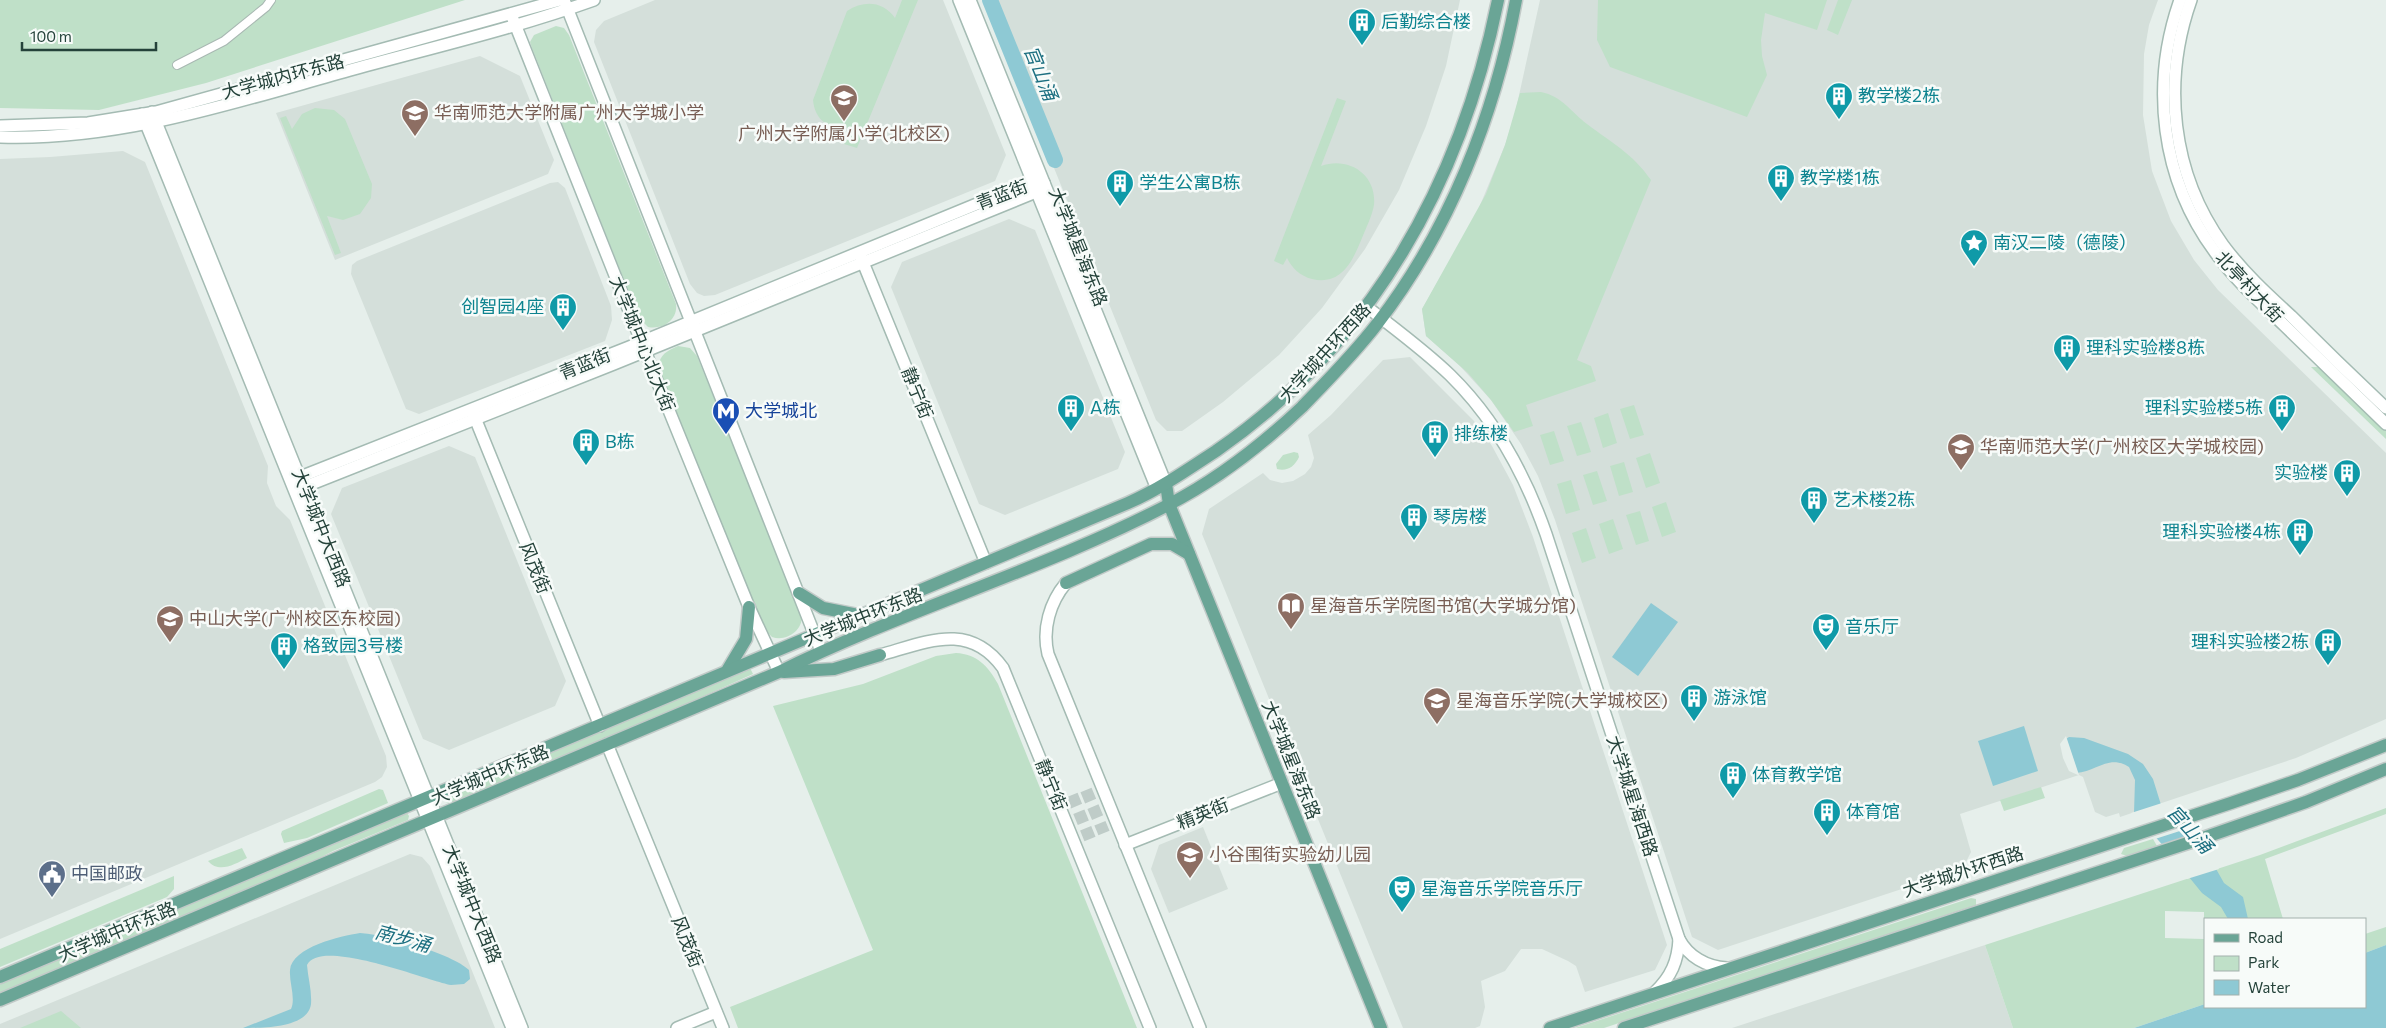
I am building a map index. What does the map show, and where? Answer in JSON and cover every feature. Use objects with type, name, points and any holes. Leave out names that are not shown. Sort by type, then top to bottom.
[{"type":"main road","name":"大学城内环东路","points":[[0,137],[64,136],[149,119],[513,19],[536,8],[594,0]]},
{"type":"main road","name":"大学城星海东路","points":[[959,0],[1034,187],[1162,486]]},
{"type":"main road","name":"大学城星海东路","points":[[970,0],[1044,182],[1169,504],[1381,1028]]},
{"type":"main road","name":"大学城中环西路","points":[[986,563],[1162,486],[1238,435],[1288,395],[1327,356],[1367,307],[1402,255],[1435,193],[1462,128],[1487,49],[1498,0]]},
{"type":"main road","name":"大学城中环西路","points":[[994,582],[1169,504],[1220,472],[1277,430],[1340,368],[1382,318],[1418,264],[1451,200],[1479,135],[1505,54],[1516,0]]},
{"type":"main road","name":"北亭村大街","points":[[2180,0],[2166,50],[2163,106],[2172,161],[2188,206],[2206,240],[2238,281],[2386,424]]},
{"type":"main road","name":"北亭村大街","points":[[2191,0],[2179,40],[2174,105],[2183,159],[2198,202],[2216,234],[2237,263],[2386,408]]},
{"type":"main road","points":[[564,3],[821,651]]},
{"type":"main road","name":"大学城中心北大街","points":[[513,19],[643,347],[749,607],[779,672]]},
{"type":"main road","name":"大学城内环东路","points":[[0,126],[64,125],[149,119]]},
{"type":"main road","name":"大学城中大西路","points":[[149,119],[299,484],[425,800],[512,1028]]},
{"type":"main road","name":"青蓝街","points":[[299,484],[643,347],[1044,182]]},
{"type":"main road","points":[[1402,255],[1418,264]]},
{"type":"main road","name":"静宁街","points":[[861,256],[986,563]]},
{"type":"main road","name":"大学城星海西路","points":[[1367,307],[1437,363],[1470,397],[1498,433],[1526,482],[1546,534],[1679,939],[1693,956],[1714,966],[1726,968]]},
{"type":"main road","name":"风茂街","points":[[473,414],[600,726]]},
{"type":"main road","points":[[1189,554],[1172,544],[1151,544],[1066,583],[1049,614],[1046,648],[1200,1028]]},
{"type":"main road","name":"大学城中环东路","points":[[0,977],[425,800],[724,671],[986,563]]},
{"type":"main road","name":"大学城中环东路","points":[[0,1000],[779,672],[821,651],[994,582]]},
{"type":"main road","points":[[799,593],[823,608],[861,615]]},
{"type":"main road","points":[[724,671],[736,658],[746,640],[749,607]]},
{"type":"main road","name":"静宁街","points":[[880,654],[942,638],[961,639],[982,646],[997,659],[1003,668],[1150,1028]]},
{"type":"main road","points":[[779,672],[834,669],[880,654]]},
{"type":"main road","name":"风茂街","points":[[607,744],[722,1028]]},
{"type":"main road","name":"大学城外环西路","points":[[1550,1028],[1726,968],[2298,780],[2386,744]]},
{"type":"main road","points":[[1624,1028],[1948,920],[2203,838],[2306,802],[2386,770]]},
{"type":"main road","name":"精英街","points":[[1125,845],[1282,783]]},
{"type":"main road","name":"大学城中大西路","points":[[432,818],[522,1028]]},
{"type":"main road","name":"大学城星海西路","points":[[1655,992],[1668,978],[1675,965],[1679,939]]},
{"type":"main road","points":[[677,1028],[716,1012]]},
{"type":"street","points":[[177,65],[224,41],[266,7],[271,0]]},
{"type":"shaded area","points":[[655,0],[943,0],[1006,155],[995,181],[715,295],[704,296],[697,293],[690,284],[594,42],[596,30],[604,21]]},
{"type":"shaded area","points":[[994,0],[1460,0],[1446,66],[1426,126],[1399,190],[1365,249],[1322,308],[1279,355],[1223,402],[1182,431],[1167,431],[1156,420],[1052,163],[1059,160]]},
{"type":"shaded area","name":"华南师范大学(广州校区大学城校园)","points":[[1540,0],[2158,0],[2149,25],[2144,54],[2143,115],[2152,171],[2171,221],[2194,260],[2218,290],[2386,453],[2386,719],[2296,758],[2120,817],[2119,813],[2106,817],[2095,812],[2083,777],[2079,775],[1960,814],[1971,852],[1966,862],[1960,864],[1962,869],[1718,950],[1692,937],[1555,520],[1538,476],[1521,444],[1491,400],[1460,366],[1426,336],[1422,309],[1476,215],[1505,145],[1514,118]]},
{"type":"shaded area","name":"华南师范大学附属广州大学城小学","points":[[480,56],[520,76],[554,160],[548,174],[335,260],[276,113]]},
{"type":"shaded area","name":"中山大学(广州校区东校园)","points":[[123,151],[145,162],[268,466],[267,483],[276,506],[290,520],[386,756],[387,767],[382,777],[375,782],[0,939],[0,159]]},
{"type":"shaded area","points":[[558,182],[565,188],[611,306],[612,320],[605,341],[419,414],[406,409],[351,274],[352,265],[357,261],[550,183]]},
{"type":"shaded area","points":[[1009,219],[1035,230],[1125,452],[1118,469],[1005,515],[979,504],[891,287],[902,262]]},
{"type":"shaded area","name":"星海音乐学院(大学城校区)","points":[[1410,357],[1474,421],[1492,446],[1513,485],[1533,537],[1667,945],[1655,970],[1585,992],[1576,966],[1542,949],[1521,949],[1505,971],[1481,981],[1485,1007],[1480,1026],[1475,1028],[1403,1028],[1202,534],[1209,509],[1263,473],[1270,480],[1282,483],[1293,481],[1305,474],[1311,467],[1314,458],[1308,435],[1331,415],[1383,360]]},
{"type":"shaded area","points":[[449,446],[475,457],[566,681],[555,706],[449,750],[423,739],[331,514],[342,488]]},
{"type":"shaded area","name":"小谷围街实验幼儿园","points":[[1203,827],[1228,889],[1169,913],[1151,869],[1159,845]]},
{"type":"shaded area","points":[[410,854],[422,857],[430,866],[495,1028],[0,1028],[0,1024]]},
{"type":"shaded area","points":[[1985,945],[2013,1028],[1732,1028]]},
{"type":"green space","points":[[0,0],[465,0],[206,83],[99,110],[0,108]]},
{"type":"green space","points":[[902,0],[918,0],[857,148],[844,144],[850,128],[836,128],[825,123],[817,114],[813,100],[847,11],[860,5],[873,4],[885,8],[895,18]]},
{"type":"green space","points":[[1598,0],[1827,0],[1817,30],[1765,13],[1761,40],[1762,56],[1767,75],[1747,117],[1610,67],[1597,40]]},
{"type":"green space","points":[[1838,0],[1852,0],[1838,35],[1827,30]]},
{"type":"green space","points":[[556,26],[564,28],[569,35],[676,304],[675,315],[668,323],[659,327],[648,327],[639,318],[532,48],[530,42],[534,35]]},
{"type":"green space","points":[[1541,92],[1561,101],[1587,124],[1621,149],[1651,180],[1577,360],[1591,366],[1596,381],[1526,405],[1533,426],[1514,432],[1491,400],[1468,373],[1426,336],[1422,309],[1486,194],[1505,145],[1520,93]]},
{"type":"green space","points":[[1337,98],[1346,101],[1321,166],[1341,164],[1359,170],[1371,184],[1374,194],[1374,205],[1358,246],[1345,269],[1331,279],[1312,279],[1300,274],[1287,258],[1283,265],[1274,261]]},
{"type":"green space","points":[[315,108],[334,110],[345,119],[372,184],[371,198],[360,214],[343,220],[327,216],[341,253],[335,255],[280,118],[286,116],[292,129],[302,114]]},
{"type":"green space","points":[[678,346],[690,348],[697,356],[802,615],[802,621],[797,630],[783,638],[772,637],[764,629],[659,369],[662,357]]},
{"type":"green space","points":[[2311,367],[2320,367],[2386,431],[2386,439]]},
{"type":"green space","points":[[1634,405],[1644,435],[1630,439],[1620,409]]},
{"type":"green space","points":[[1608,413],[1617,443],[1603,448],[1594,418]]},
{"type":"green space","points":[[1581,422],[1591,452],[1577,456],[1567,426]]},
{"type":"green space","points":[[1554,431],[1564,461],[1550,465],[1540,435]]},
{"type":"green space","points":[[1294,452],[1298,453],[1299,457],[1293,466],[1284,470],[1277,469],[1276,464],[1283,455]]},
{"type":"green space","points":[[1650,453],[1660,483],[1646,488],[1636,458]]},
{"type":"green space","points":[[1624,462],[1633,492],[1619,496],[1610,466]]},
{"type":"green space","points":[[1597,471],[1607,501],[1593,505],[1583,475]]},
{"type":"green space","points":[[1571,480],[1580,510],[1566,514],[1557,484]]},
{"type":"green space","points":[[1666,502],[1676,532],[1662,537],[1652,507]]},
{"type":"green space","points":[[1640,511],[1649,541],[1636,545],[1626,515]]},
{"type":"green space","points":[[1613,519],[1623,549],[1609,554],[1599,524]]},
{"type":"green space","points":[[1586,528],[1596,558],[1582,563],[1572,533]]},
{"type":"green space","points":[[956,653],[970,656],[981,662],[998,684],[1137,1028],[738,1028],[730,1007],[873,950],[773,706],[863,684],[936,656]]},
{"type":"green space","points":[[750,668],[753,674],[657,717],[450,804],[446,802],[448,797]]},
{"type":"green space","points":[[2041,787],[2045,798],[2004,811],[2000,800]]},
{"type":"green space","points":[[379,789],[383,790],[388,803],[307,838],[284,843],[282,831]]},
{"type":"green space","points":[[2386,808],[2386,814],[2265,859],[2283,918],[2204,918],[2204,912],[2165,911],[2165,938],[2204,939],[2204,1004],[2134,1028],[2013,1028],[1985,945],[2260,855]]},
{"type":"green space","points":[[407,813],[409,816],[408,820],[333,851],[294,871],[0,993],[0,983]]},
{"type":"green space","points":[[2153,839],[2157,846],[2127,856],[2121,854],[2124,848]]},
{"type":"green space","points":[[242,848],[247,858],[227,867],[217,867],[208,861]]},
{"type":"green space","points":[[174,876],[174,889],[167,897],[0,967],[0,949]]},
{"type":"green space","points":[[1971,898],[1976,899],[1976,905],[1604,1028],[1575,1028]]},
{"type":"green space","points":[[2386,927],[2386,945],[2366,953],[2366,934]]},
{"type":"green space","points":[[61,1011],[81,1028],[20,1028]]},
{"type":"water","points":[[1651,603],[1678,622],[1638,676],[1612,657]]},
{"type":"water","points":[[2024,726],[2038,771],[1993,786],[1978,741]]},
{"type":"water","points":[[2069,737],[2084,738],[2128,754],[2143,764],[2153,779],[2162,808],[2178,829],[2198,843],[2211,860],[2224,883],[2243,897],[2248,918],[2227,918],[2221,907],[2202,893],[2134,813],[2135,780],[2129,767],[2115,762],[2076,773],[2066,739]]},
{"type":"water","points":[[360,933],[400,941],[434,952],[461,964],[469,970],[470,979],[464,984],[451,985],[352,958],[332,956],[316,958],[307,965],[311,1004],[308,1012],[302,1018],[273,1027],[243,1028],[291,1009],[293,1000],[290,970],[293,962],[299,955],[330,940]]},
{"type":"water","points":[[2386,945],[2386,1028],[2134,1028],[2204,1004],[2204,1008],[2366,1008],[2366,953]]},
{"type":"pier","points":[[2066,736],[2079,775],[2069,771],[2063,758],[2060,744]]},
{"type":"pier","points":[[2162,803],[2183,830],[2155,839],[2131,813]]},
{"type":"pier","points":[[2191,835],[2209,852],[2219,869],[2187,879],[2160,845]]},
{"type":"waterway","name":"官山涌","points":[[990,0],[1055,160]]},
{"type":"tunnel","points":[[1086,790],[1104,833]]},
{"type":"tunnel","points":[[1072,795],[1090,839]]},
{"type":"place","name":"后勤综合楼","points":[[1362,46]]},
{"type":"place","name":"教学楼2栋","points":[[1839,120]]},
{"type":"place","name":"广州大学附属小学(北校区)","points":[[844,122]]},
{"type":"place","name":"华南师范大学附属广州大学城小学","points":[[415,137]]},
{"type":"place","name":"教学楼1栋","points":[[1781,202]]},
{"type":"place","name":"学生公寓B栋","points":[[1120,207]]},
{"type":"place","name":"南汉二陵（德陵）","points":[[1974,267]]},
{"type":"place","name":"创智园4座","points":[[563,331]]},
{"type":"place","name":"理科实验楼8栋","points":[[2067,372]]},
{"type":"place","name":"A栋","points":[[1071,432]]},
{"type":"place","name":"理科实验楼5栋","points":[[2282,432]]},
{"type":"place","name":"大学城北","points":[[726,435]]},
{"type":"place","name":"排练楼","points":[[1435,458]]},
{"type":"place","name":"B栋","points":[[586,466]]},
{"type":"place","name":"华南师范大学(广州校区大学城校园)","points":[[1961,471]]},
{"type":"place","name":"实验楼","points":[[2347,497]]},
{"type":"place","name":"艺术楼2栋","points":[[1814,524]]},
{"type":"place","name":"琴房楼","points":[[1414,541]]},
{"type":"place","name":"理科实验楼4栋","points":[[2300,556]]},
{"type":"place","name":"星海音乐学院图书馆(大学城分馆)","points":[[1291,630]]},
{"type":"place","name":"中山大学(广州校区东校园)","points":[[170,643]]},
{"type":"place","name":"音乐厅","points":[[1826,651]]},
{"type":"place","name":"理科实验楼2栋","points":[[2328,666]]},
{"type":"place","name":"格致园3号楼","points":[[284,670]]},
{"type":"place","name":"游泳馆","points":[[1694,722]]},
{"type":"place","name":"星海音乐学院(大学城校区)","points":[[1437,725]]},
{"type":"place","name":"体育教学馆","points":[[1733,799]]},
{"type":"place","name":"体育馆","points":[[1827,836]]},
{"type":"place","name":"小谷围街实验幼儿园","points":[[1190,879]]},
{"type":"place","name":"中国邮政","points":[[52,898]]},
{"type":"place","name":"星海音乐学院音乐厅","points":[[1402,913]]},
{"type":"water label","name":"南步涌","points":[[403,938]]}]
